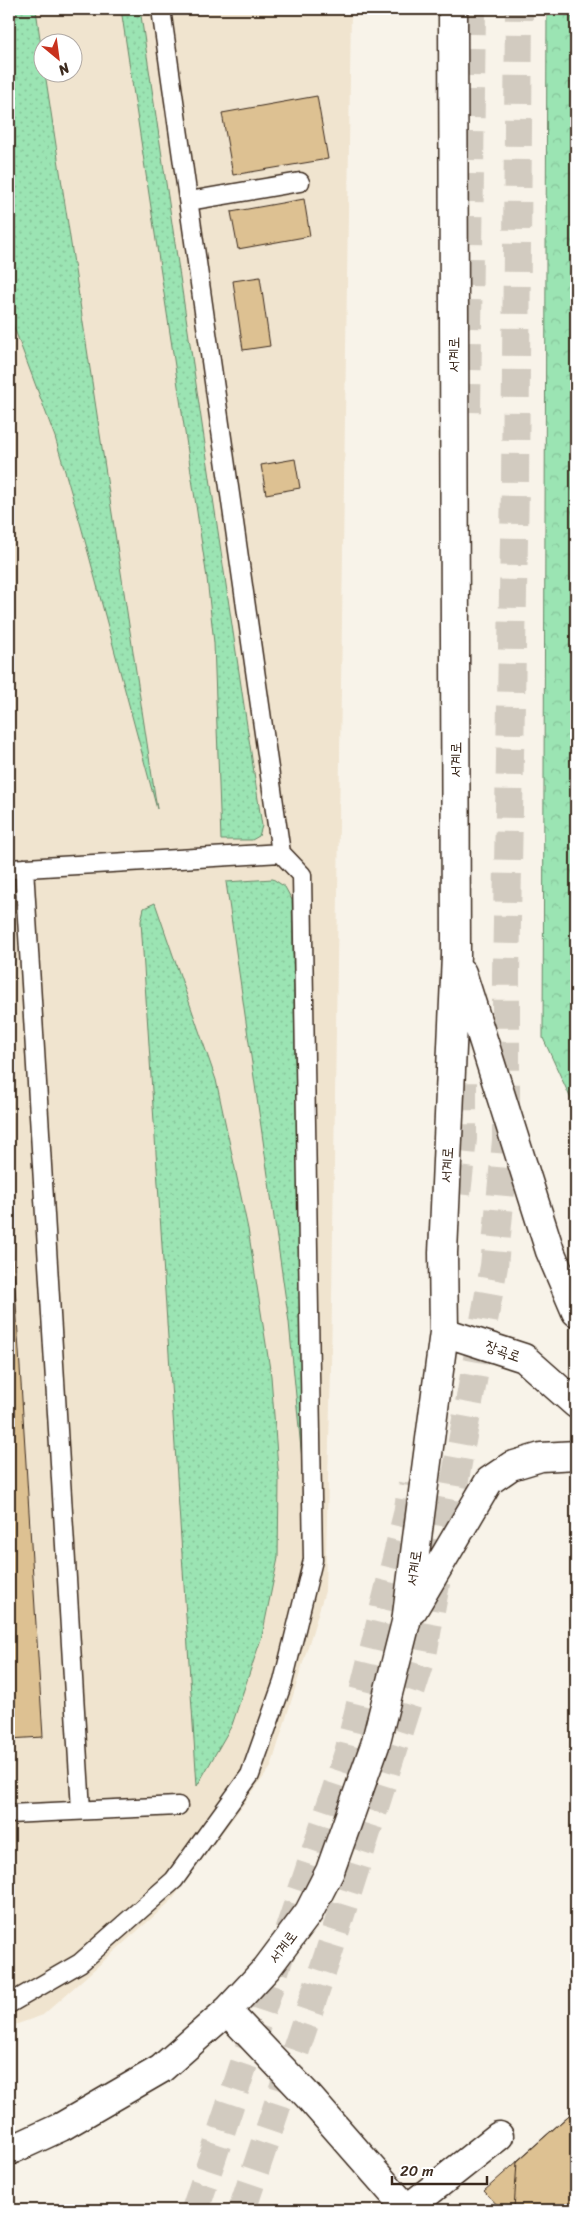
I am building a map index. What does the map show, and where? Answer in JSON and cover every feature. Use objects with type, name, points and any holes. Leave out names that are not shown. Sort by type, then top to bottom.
[{"type":"main road","name":"서계로","points":[[9,2151],[61,2127],[161,2068],[226,2011],[267,1968],[309,1912],[330,1871],[375,1744],[406,1622],[444,1332],[443,1253],[456,955],[453,9]]},
{"type":"main road","points":[[456,955],[550,1251],[576,1312]]},
{"type":"main road","name":"장곡로","points":[[444,1332],[524,1358],[576,1404]]},
{"type":"main road","points":[[406,1622],[489,1481],[512,1466],[541,1457],[576,1455]]},
{"type":"main road","points":[[226,2011],[308,2096],[407,2209],[499,2136]]},
{"type":"lane","points":[[9,2004],[80,1963],[174,1880],[250,1775],[283,1682],[312,1560],[302,875],[281,853],[161,9]]},
{"type":"lane","points":[[188,201],[300,182]]},
{"type":"lane","points":[[81,1810],[16,869],[281,853]]},
{"type":"lane","points":[[9,1814],[178,1806]]},
{"type":"shaded area","points":[[9,9],[351,9],[331,1369],[325,1591],[271,1767],[172,1900],[43,2015],[9,2027]]},
{"type":"green space","points":[[9,9],[36,9],[39,32],[32,32],[32,82],[46,82],[157,809],[81,526],[55,437],[9,314]]},
{"type":"green space","points":[[121,9],[140,9],[262,826],[259,836],[252,840],[221,840],[214,643],[207,578]]},
{"type":"green space","points":[[547,9],[576,9],[576,1110],[543,1038]]},
{"type":"green space","points":[[273,879],[285,887],[292,900],[304,1481],[289,1322],[226,882]]},
{"type":"green space","points":[[155,903],[216,1080],[248,1229],[271,1376],[279,1481],[278,1558],[262,1636],[232,1725],[197,1786],[141,921],[144,908]]},
{"type":"building","points":[[317,96],[328,159],[233,175],[222,113]]},
{"type":"building","points":[[304,199],[310,236],[238,249],[231,212]]},
{"type":"building","points":[[260,277],[270,346],[243,350],[233,281]]},
{"type":"building","points":[[295,459],[300,488],[266,494],[261,465]]},
{"type":"building","points":[[9,1190],[43,1737],[9,1739]]},
{"type":"building","points":[[576,2109],[576,2210],[514,2210],[517,2161]]},
{"type":"building","points":[[576,2109],[576,2210],[502,2210],[484,2191]]},
{"type":"tunnel","points":[[467,412],[472,9]]},
{"type":"tunnel","points":[[242,2210],[330,1949],[423,1655],[494,1266],[506,1140],[506,975],[515,484],[519,9]]},
{"type":"tunnel","points":[[457,1194],[463,1139],[463,1075]]},
{"type":"tunnel","points":[[195,2210],[348,1753],[407,1514],[412,1484]]}]
